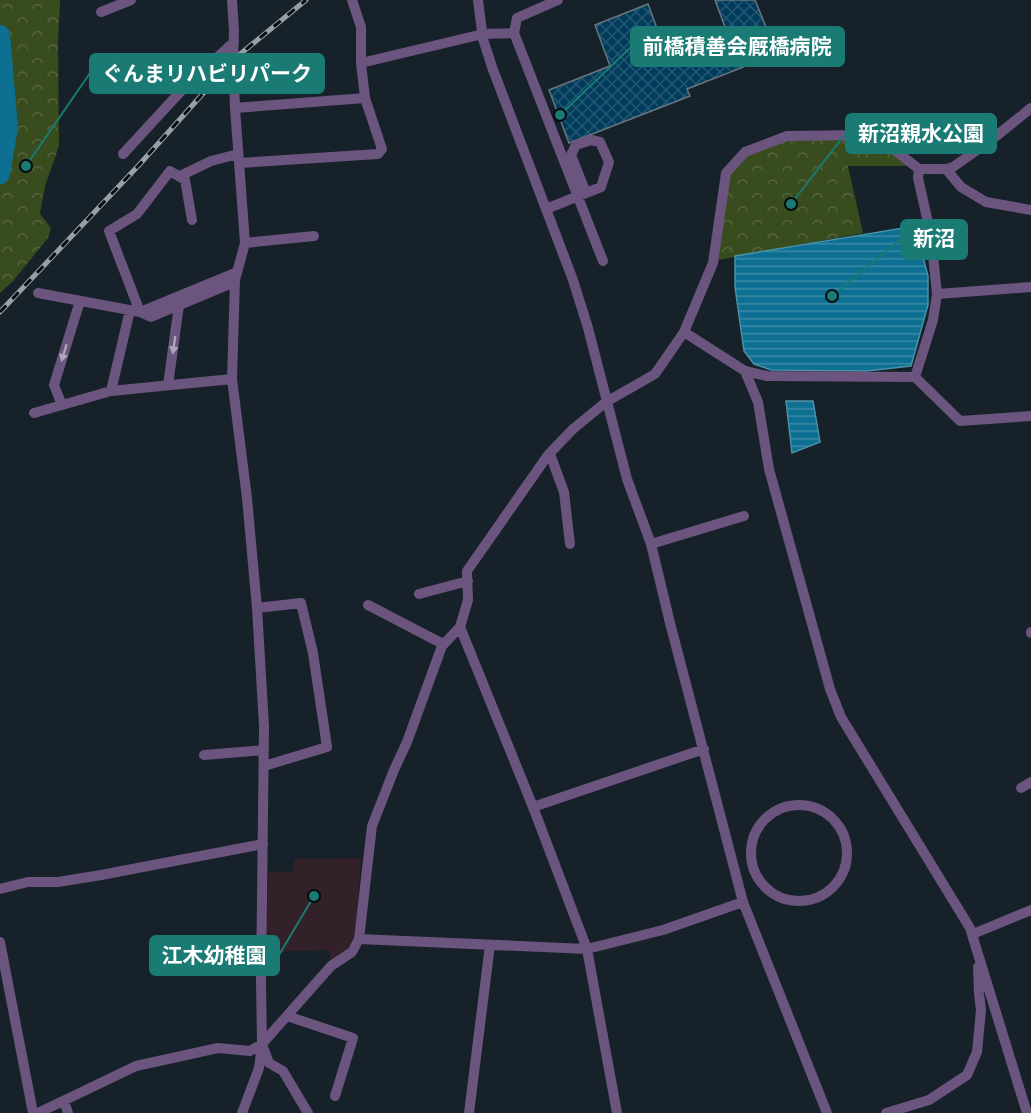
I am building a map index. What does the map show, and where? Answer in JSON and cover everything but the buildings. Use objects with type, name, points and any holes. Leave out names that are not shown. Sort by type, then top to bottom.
[{"type":"street","points":[[100,12],[131,0]]},
{"type":"street","points":[[232,0],[235,108],[245,243],[236,277],[232,379],[248,498],[264,726],[262,1044],[259,1068],[242,1113]]},
{"type":"street","points":[[180,176],[211,161],[378,154],[382,149],[366,98],[361,63],[361,27],[352,0]]},
{"type":"street","points":[[478,0],[483,34],[492,67],[573,280],[588,328],[627,478],[651,544],[743,902],[827,1113]]},
{"type":"street","points":[[558,0],[517,18],[514,33],[582,195]]},
{"type":"street","points":[[361,63],[483,34],[514,33]]},
{"type":"street","points":[[123,154],[181,91],[234,42]]},
{"type":"street","points":[[235,108],[366,98]]},
{"type":"street","points":[[38,1113],[136,1066],[218,1048],[250,1052],[262,1044],[331,966],[352,952],[359,939],[372,826],[443,644],[460,627],[468,600],[467,571],[550,454],[573,429],[606,402],[655,374],[684,332],[713,263],[726,173],[745,152],[787,136],[865,135],[888,145],[919,169],[946,169],[990,141],[1031,108]]},
{"type":"street","points":[[546,208],[582,195],[601,187],[609,162],[600,142],[591,140],[576,145],[571,155],[582,195],[603,261]]},
{"type":"street","points":[[915,377],[933,320],[937,294],[932,236],[918,178],[919,169]]},
{"type":"street","points":[[946,169],[961,187],[986,202],[1031,210]]},
{"type":"street","points":[[111,391],[135,311],[109,231],[137,213],[170,171],[185,180],[192,220]]},
{"type":"street","points":[[245,243],[314,236]]},
{"type":"street","points":[[135,311],[236,277]]},
{"type":"street","points":[[38,293],[151,316],[236,277]]},
{"type":"street","points":[[937,294],[1031,287]]},
{"type":"street","points":[[62,405],[54,385],[80,301]]},
{"type":"street","points":[[168,385],[179,305]]},
{"type":"street","points":[[684,332],[745,371],[767,376],[915,377],[960,421],[1031,416]]},
{"type":"street","points":[[745,371],[758,402],[769,469],[830,689],[841,717],[973,934],[1027,1113]]},
{"type":"street","points":[[34,413],[111,391],[232,379]]},
{"type":"street","points":[[550,454],[564,492],[570,544]]},
{"type":"street","points":[[651,544],[744,516]]},
{"type":"street","points":[[419,594],[468,581]]},
{"type":"street","points":[[257,608],[301,603],[313,653],[327,747],[264,766]]},
{"type":"street","points":[[368,605],[443,644]]},
{"type":"street","points":[[460,627],[587,949],[617,1113]]},
{"type":"street","points":[[532,807],[704,749]]},
{"type":"street","points":[[204,755],[264,750]]},
{"type":"street","points":[[796,804],[812,806],[827,813],[839,825],[846,840],[847,856],[843,872],[835,885],[809,900],[779,897],[766,888],[757,877],[752,863],[751,846],[756,830],[766,817],[780,808],[796,804]]},
{"type":"street","points":[[0,889],[28,882],[58,882],[263,844]]},
{"type":"street","points":[[734,867],[752,863]]},
{"type":"street","points":[[359,939],[587,949],[663,930],[743,902]]},
{"type":"street","points":[[973,934],[1031,910]]},
{"type":"street","points":[[0,942],[2,967],[33,1113]]},
{"type":"street","points":[[469,1113],[490,945]]},
{"type":"street","points":[[886,1113],[929,1100],[967,1075],[977,1053],[981,1010],[978,953]]},
{"type":"street","points":[[287,1016],[353,1038],[335,1096]]},
{"type":"street","points":[[262,1044],[269,1063],[283,1071],[308,1113]]},
{"type":"street","points":[[64,1101],[68,1113]]},
{"type":"shaded area","points":[[361,858],[355,940],[345,951],[330,962],[330,950],[266,952],[268,872],[294,871],[294,859]]},
{"type":"green space","points":[[0,0],[60,0],[60,4],[59,146],[45,186],[40,214],[51,228],[48,238],[13,281],[0,293]]},
{"type":"green space","points":[[864,139],[886,148],[908,166],[848,166],[863,233],[718,260],[729,175],[749,155],[788,140]]},
{"type":"water","points":[[915,226],[928,276],[928,305],[911,366],[866,371],[771,370],[754,364],[744,351],[735,287],[735,256]]},
{"type":"water","points":[[786,401],[813,401],[820,442],[792,453]]},
{"type":"waterway","points":[[0,35],[8,127],[0,174]]},
{"type":"railway","points":[[0,312],[139,165],[233,60],[306,0]]},
{"type":"place","name":"前橋積善会厩橋病院","points":[[560,115]]},
{"type":"place","name":"ぐんまリハビリパーク","points":[[26,166]]},
{"type":"place","name":"新沼親水公園","points":[[791,204]]},
{"type":"place","name":"新沼","points":[[832,296]]},
{"type":"place","name":"江木幼稚園","points":[[314,896]]}]
